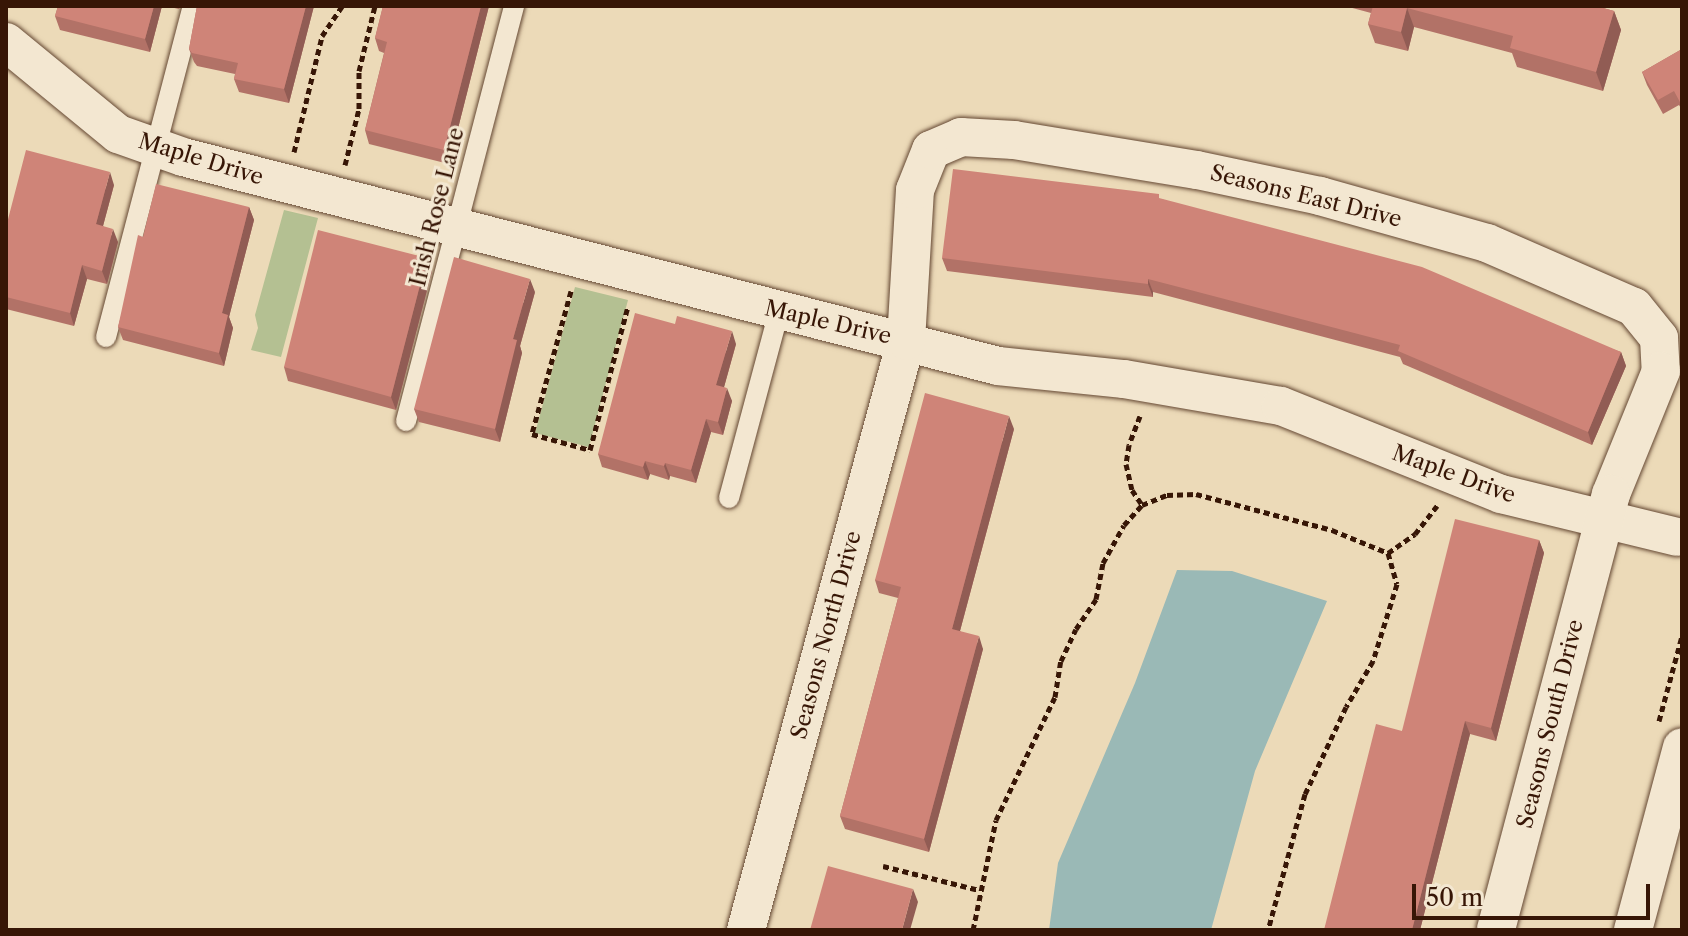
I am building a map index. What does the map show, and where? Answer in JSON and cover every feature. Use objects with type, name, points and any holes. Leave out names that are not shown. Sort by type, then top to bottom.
[{"type":"street","name":"Maple Drive","points":[[6,42],[118,134],[154,147],[998,366],[1124,379],[1281,406],[1501,494],[1677,537]]},
{"type":"street","name":"Seasons East Drive","points":[[906,341],[915,190],[931,150],[961,137],[1014,140],[1167,165],[1320,196],[1487,243],[1634,307],[1659,338],[1661,371],[1604,517]]},
{"type":"street","name":"Seasons North Drive","points":[[746,930],[906,341]]},
{"type":"street","name":"Seasons South Drive","points":[[1496,930],[1604,517]]},
{"type":"street","points":[[1633,930],[1682,747]]},
{"type":"lane","points":[[106,337],[193,6]]},
{"type":"lane","name":"Irish Rose Lane","points":[[406,421],[514,6]]},
{"type":"lane","points":[[729,498],[779,311]]},
{"type":"path","points":[[293,153],[322,36],[342,6]]},
{"type":"path","points":[[345,165],[359,109],[359,71],[375,6]]},
{"type":"path","points":[[574,282],[532,434],[590,450],[630,297]]},
{"type":"path","points":[[1142,406],[1126,464],[1132,490],[1142,505]]},
{"type":"path","points":[[973,930],[996,820],[1055,697],[1061,661],[1076,629],[1096,599],[1103,563],[1124,525],[1142,505],[1167,495],[1196,494],[1332,530],[1388,553]]},
{"type":"path","points":[[1388,553],[1415,534],[1430,518],[1441,498]]},
{"type":"path","points":[[1268,930],[1305,794],[1346,707],[1373,661],[1387,622],[1397,584],[1388,553]]},
{"type":"path","points":[[883,866],[979,890]]},
{"type":"green space","points":[[284,210],[318,218],[281,357],[251,350],[258,328],[255,315]]},
{"type":"green space","points":[[575,287],[628,300],[589,447],[535,433]]},
{"type":"water","points":[[1177,570],[1232,571],[1327,601],[1255,771],[1211,930],[1049,930],[1058,863],[1135,683]]},
{"type":"building","points":[[58,6],[154,6],[145,39],[55,16]]},
{"type":"building","points":[[197,6],[306,6],[284,89],[234,79],[238,63],[192,53],[189,49]]},
{"type":"building","points":[[383,6],[481,6],[444,150],[365,130],[387,42],[375,38]]},
{"type":"building","points":[[1373,6],[1596,6],[1614,11],[1596,72],[1510,48],[1513,36],[1407,8],[1401,32],[1368,24]]},
{"type":"building","points":[[1682,49],[1682,106],[1674,91],[1658,100],[1642,72]]},
{"type":"building","points":[[26,150],[110,172],[96,224],[113,229],[102,271],[82,265],[70,313],[6,297],[6,227]]},
{"type":"building","points":[[953,169],[1159,194],[1159,198],[1422,267],[1621,352],[1588,432],[1398,351],[1400,345],[1148,279],[1148,284],[942,258]]},
{"type":"building","points":[[156,184],[249,207],[222,313],[228,315],[219,353],[118,327],[138,235],[143,237]]},
{"type":"building","points":[[318,230],[427,258],[391,397],[284,367]]},
{"type":"building","points":[[454,257],[530,279],[513,339],[517,340],[495,429],[414,409]]},
{"type":"building","points":[[635,313],[675,324],[677,316],[732,331],[716,385],[727,388],[718,422],[706,419],[691,470],[645,461],[643,467],[598,454]]},
{"type":"building","points":[[925,393],[1009,416],[952,629],[979,636],[924,839],[840,816],[901,587],[875,580]]},
{"type":"building","points":[[1455,519],[1539,540],[1491,728],[1465,721],[1412,930],[1324,930],[1376,724],[1402,731]]},
{"type":"building","points":[[828,866],[913,889],[902,930],[810,930]]}]
